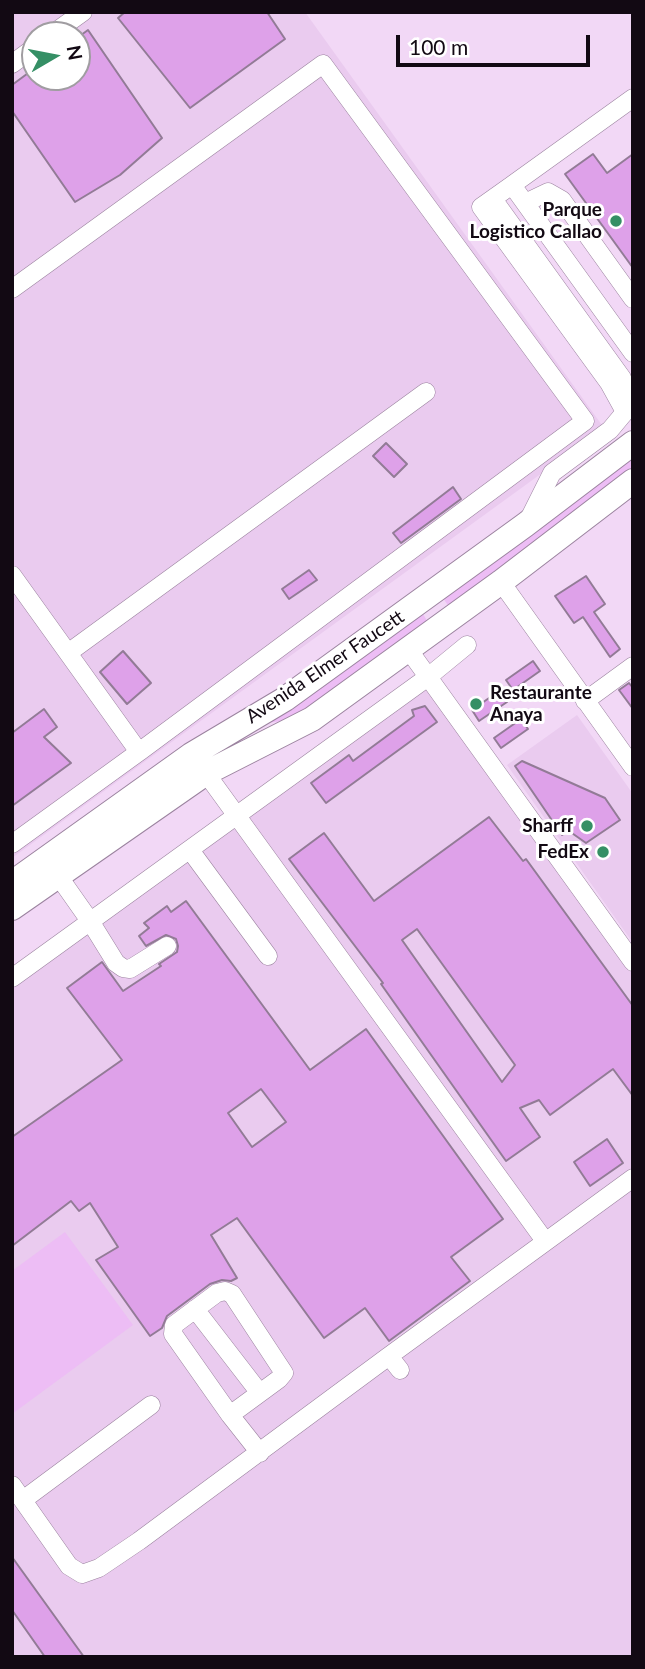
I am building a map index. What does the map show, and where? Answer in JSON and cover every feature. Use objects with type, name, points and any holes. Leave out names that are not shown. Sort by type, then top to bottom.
[{"type":"highway","name":"Avenida Elmer Faucett","points":[[12,908],[53,867],[427,597],[633,443]]},
{"type":"highway","name":"Avenida Elmer Faucett","points":[[198,764],[312,719],[501,582],[633,481]]},
{"type":"highway","points":[[427,597],[445,622]]},
{"type":"highway","name":"Avenida Elmer Faucett","points":[[12,883],[53,867]]},
{"type":"street","points":[[67,21],[83,12]]},
{"type":"street","points":[[12,289],[323,64],[585,421],[12,844]]},
{"type":"street","points":[[525,525],[552,473],[611,430],[625,411],[609,383],[481,207],[633,98]]},
{"type":"street","points":[[502,192],[525,203],[633,353]]},
{"type":"street","points":[[502,192],[633,373]]},
{"type":"street","points":[[525,203],[548,192],[562,200],[633,299]]},
{"type":"street","points":[[68,653],[426,392]]},
{"type":"street","points":[[12,575],[139,752]]},
{"type":"street","points":[[501,582],[633,767]]},
{"type":"street","points":[[12,978],[428,677],[467,645]]},
{"type":"street","points":[[408,649],[633,962]]},
{"type":"street","points":[[585,701],[633,667]]},
{"type":"street","points":[[198,764],[545,1241]]},
{"type":"street","points":[[190,850],[268,956]]},
{"type":"street","points":[[53,867],[116,963],[123,968],[131,969],[167,946]]},
{"type":"street","points":[[12,1485],[69,1566],[82,1574],[99,1568],[258,1461],[394,1363],[545,1241],[633,1178]]},
{"type":"street","points":[[230,1415],[258,1392],[279,1380],[284,1373],[232,1294],[225,1291],[217,1293],[174,1325],[173,1334],[230,1415],[258,1461]]},
{"type":"street","points":[[195,1309],[258,1392]]},
{"type":"street","points":[[23,1500],[151,1405]]},
{"type":"shaded area","points":[[12,12],[305,12],[604,428],[12,858]]},
{"type":"shaded area","points":[[633,453],[633,467],[451,610],[443,598]]},
{"type":"shaded area","points":[[423,614],[429,624],[311,709],[282,721],[260,724]]},
{"type":"shaded area","points":[[426,681],[633,966],[633,1657],[12,1657],[12,983]]},
{"type":"shaded area","points":[[577,715],[633,794],[633,943],[507,765]]},
{"type":"shaded area","points":[[65,1232],[133,1325],[12,1414],[12,1271]]},
{"type":"building","points":[[125,12],[267,12],[285,39],[190,108],[118,18]]},
{"type":"building","points":[[91,34],[162,138],[120,175],[75,202],[12,111],[12,85],[21,78],[21,91],[91,91]]},
{"type":"building","name":"Parque Logistico Callao","points":[[593,154],[607,173],[633,154],[633,268],[565,174]]},
{"type":"building","points":[[386,443],[407,464],[394,477],[373,456]]},
{"type":"building","points":[[453,487],[461,499],[401,543],[393,533]]},
{"type":"building","points":[[309,570],[317,580],[289,599],[282,589]]},
{"type":"building","points":[[586,576],[605,604],[594,612],[620,649],[610,657],[583,617],[574,623],[555,596]]},
{"type":"building","points":[[123,651],[151,683],[127,704],[100,672]]},
{"type":"building","points":[[533,661],[540,671],[513,690],[506,680]]},
{"type":"building","points":[[629,683],[633,688],[633,709],[619,690]]},
{"type":"building","points":[[499,691],[507,702],[479,721],[472,710]]},
{"type":"building","points":[[425,706],[437,722],[326,803],[311,783],[349,755],[353,761],[414,716],[412,710]]},
{"type":"building","points":[[44,709],[57,727],[44,737],[71,763],[12,806],[12,733]]},
{"type":"building","points":[[521,719],[528,729],[501,748],[494,738]]},
{"type":"building","points":[[522,761],[605,798],[620,820],[586,843],[569,831],[562,835],[515,766]]},
{"type":"building","points":[[489,817],[523,861],[526,859],[633,1006],[633,1096],[613,1069],[550,1115],[539,1100],[520,1108],[540,1137],[506,1161],[381,984],[383,983],[289,859],[324,833],[374,901]],"holes":[[[417,929],[515,1065],[502,1082],[402,940]]]},
{"type":"building","points":[[186,901],[310,1070],[366,1029],[503,1219],[451,1257],[470,1281],[389,1341],[365,1308],[324,1338],[237,1218],[211,1235],[237,1278],[210,1284],[167,1316],[162,1328],[150,1336],[96,1260],[118,1247],[90,1203],[79,1211],[71,1201],[12,1246],[12,1137],[122,1060],[67,988],[102,962],[123,991],[161,966],[159,964],[177,952],[176,939],[166,935],[146,946],[139,936],[149,928],[144,923],[167,906],[171,912]],"holes":[[[261,1089],[286,1122],[252,1147],[228,1113]]]},
{"type":"building","points":[[607,1139],[623,1163],[590,1186],[574,1162]]},
{"type":"building","points":[[12,1557],[84,1657],[45,1657],[12,1610]]},
{"type":"place","name":"Parque Logistico Callao","points":[[616,221]]},
{"type":"place","name":"Restaurante Anaya","points":[[476,704]]},
{"type":"place","name":"Sharff","points":[[587,826]]},
{"type":"place","name":"FedEx","points":[[603,852]]}]
